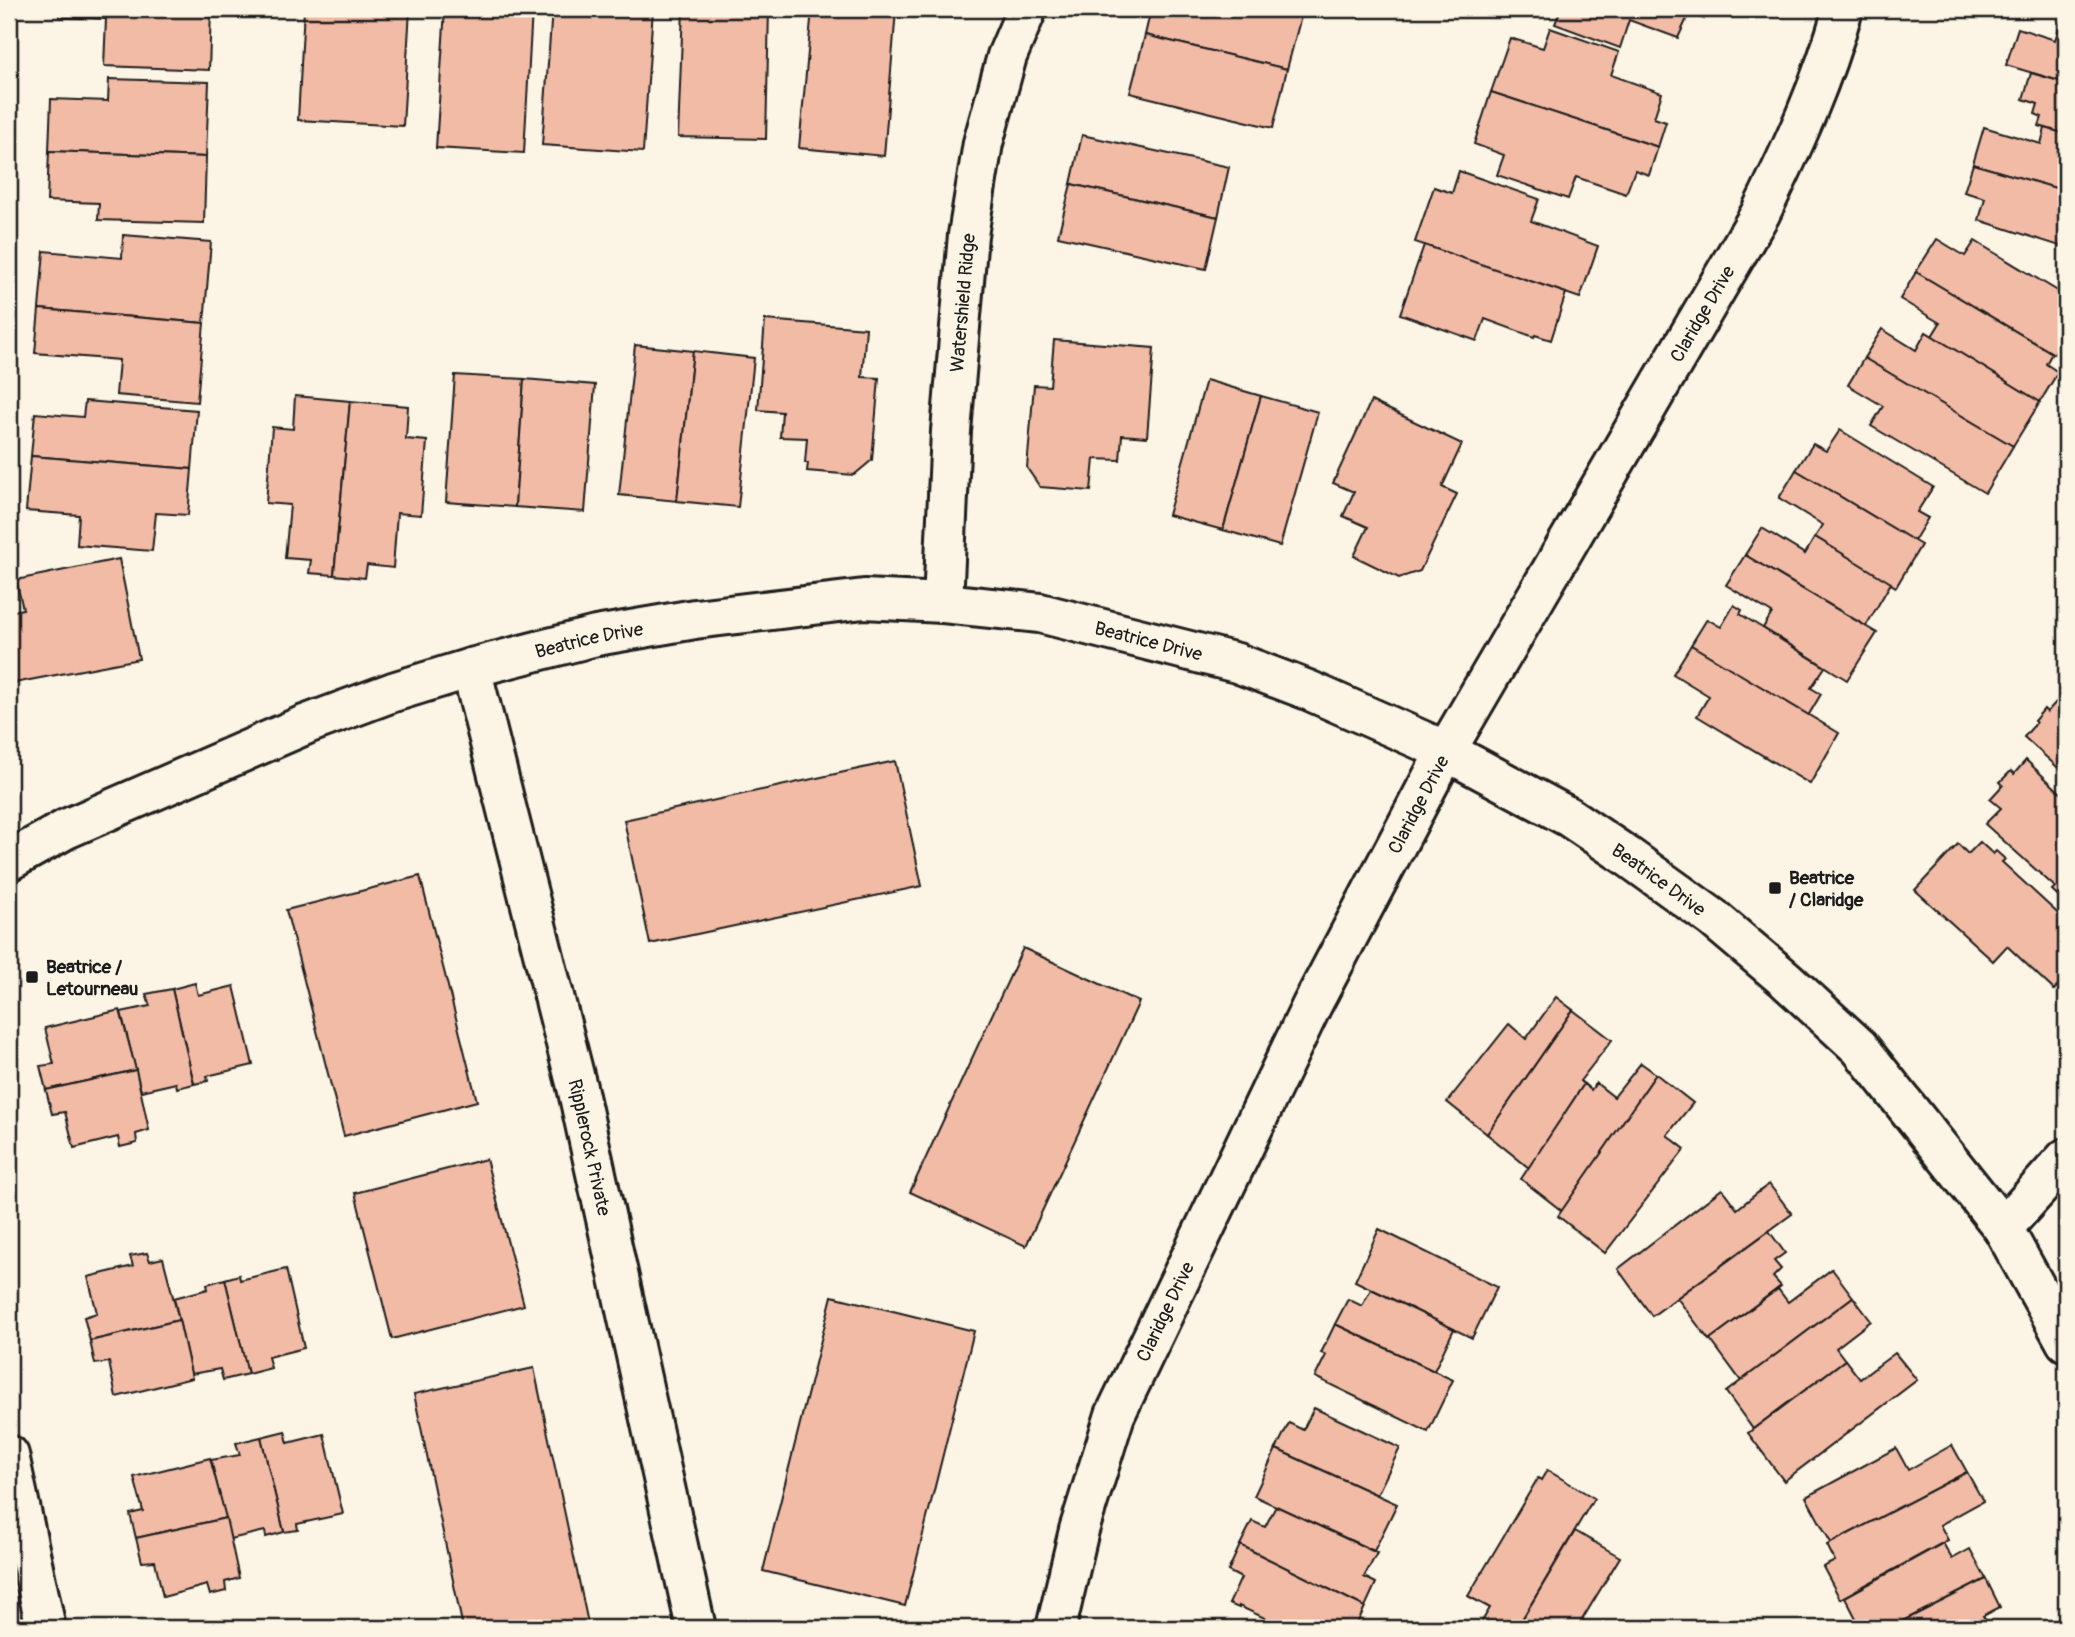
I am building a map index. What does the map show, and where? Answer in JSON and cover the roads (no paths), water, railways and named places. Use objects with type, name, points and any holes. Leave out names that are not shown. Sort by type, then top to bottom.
[{"type":"street","name":"Watershield Ridge","points":[[943,603],[951,431],[968,235],[983,143],[1007,57],[1027,9]]},
{"type":"street","name":"Claridge Drive","points":[[1056,1628],[1079,1530],[1115,1415],[1312,1005],[1446,751],[1760,214],[1804,123],[1829,58],[1843,9]]},
{"type":"street","name":"Beatrice Drive","points":[[9,861],[66,829],[307,724],[393,692],[471,668],[596,636],[695,619],[864,599],[943,603],[1040,613],[1237,663],[1308,691],[1446,751],[1569,817],[1627,856],[1713,918],[1859,1047],[2003,1228],[2066,1342]]},
{"type":"street","name":"Ripplerock Private","points":[[471,668],[577,1087],[696,1628]]},
{"type":"street","points":[[2003,1228],[2066,1158]]},
{"type":"street","points":[[9,1455],[46,1628]]},
{"type":"place","name":"Beatrice / Claridge","points":[[1775,888]]},
{"type":"place","name":"Beatrice / Letourneau","points":[[32,977]]}]
